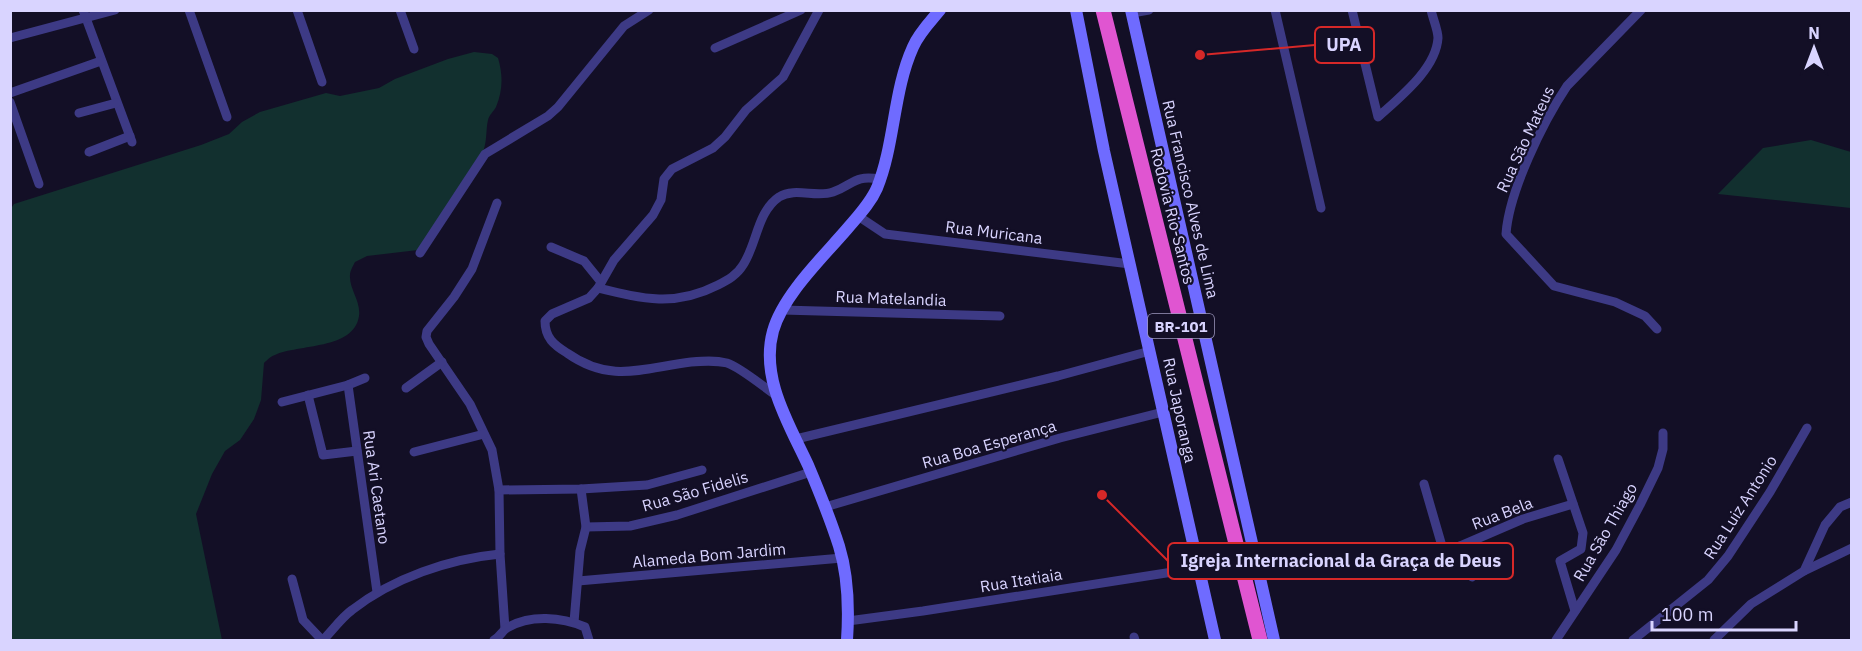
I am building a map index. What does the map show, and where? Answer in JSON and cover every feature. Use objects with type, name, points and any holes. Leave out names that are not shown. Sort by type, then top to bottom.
[{"type":"highway","name":"Rodovia Rio-Santos","points":[[1103,10],[1260,640]]},
{"type":"main road","points":[[846,640],[848,621],[842,558],[825,507],[777,396],[769,355],[774,328],[782,310],[796,289],[858,216],[875,191],[880,179],[909,57],[921,32],[940,10]]},
{"type":"main road","name":"Rua Japoranga","points":[[1076,10],[1104,151],[1215,640]]},
{"type":"main road","name":"Rua Francisco Alves de Lima","points":[[1132,12],[1274,640]]},
{"type":"street","points":[[10,38],[70,21],[84,13],[115,10]]},
{"type":"street","points":[[189,10],[227,117]]},
{"type":"street","points":[[297,10],[322,82]]},
{"type":"street","points":[[400,10],[414,49]]},
{"type":"street","points":[[420,253],[485,154],[548,116],[624,26],[649,10]]},
{"type":"street","points":[[714,48],[801,10]]},
{"type":"street","points":[[777,396],[729,363],[708,360],[630,373],[603,370],[582,364],[553,344],[545,331],[545,321],[552,314],[589,298],[614,260],[653,215],[661,200],[664,179],[672,169],[713,148],[725,137],[746,110],[783,77],[819,10]]},
{"type":"street","points":[[1132,12],[1149,10]]},
{"type":"street","points":[[1275,10],[1321,208]]},
{"type":"street","points":[[1352,10],[1378,117],[1407,91],[1434,59],[1438,37],[1431,10]]},
{"type":"street","name":"Rua São Mateus","points":[[1641,10],[1567,86],[1557,100],[1514,196],[1506,234],[1554,286],[1615,302],[1645,316],[1657,329]]},
{"type":"street","points":[[84,13],[131,139],[89,152]]},
{"type":"street","points":[[10,93],[101,61]]},
{"type":"street","points":[[10,102],[39,184]]},
{"type":"street","points":[[79,113],[116,103]]},
{"type":"street","points":[[551,247],[584,261],[599,285],[640,298],[659,300],[689,297],[732,278],[743,265],[770,204],[782,195],[793,192],[818,194],[833,192],[860,177],[880,179]]},
{"type":"street","points":[[497,203],[472,269],[427,332],[426,337],[470,404],[494,459],[499,490],[505,629]]},
{"type":"street","name":"Rua Muricana","points":[[858,216],[885,234],[1130,264]]},
{"type":"street","name":"Rua Matelandia","points":[[782,310],[1000,316]]},
{"type":"street","points":[[796,439],[1058,376],[1150,351]]},
{"type":"street","points":[[406,388],[442,362]]},
{"type":"street","points":[[282,402],[348,386],[365,378]]},
{"type":"street","name":"Rua Ari Caetano","points":[[348,386],[377,592]]},
{"type":"street","points":[[309,395],[323,455],[357,451]]},
{"type":"street","name":"Rua Boa Esperança","points":[[825,507],[1060,438],[1163,412]]},
{"type":"street","name":"Rua Luiz Antonio","points":[[1633,640],[1708,580],[1728,556],[1770,492],[1807,428]]},
{"type":"street","name":"Rua São Thiago","points":[[1556,640],[1616,550],[1640,505],[1658,468],[1663,449],[1663,433]]},
{"type":"street","points":[[414,452],[484,434]]},
{"type":"street","points":[[1558,459],[1583,533],[1581,549],[1560,561],[1575,611]]},
{"type":"street","points":[[499,490],[647,485],[702,470]]},
{"type":"street","name":"Rua São Fidelis","points":[[586,527],[630,526],[677,515],[810,472]]},
{"type":"street","name":"Rua Bela","points":[[1424,484],[1444,553],[1523,519],[1573,504]]},
{"type":"street","points":[[574,622],[580,551],[586,527],[581,489]]},
{"type":"street","points":[[1804,571],[1825,525],[1839,507],[1851,501]]},
{"type":"street","points":[[1460,546],[1472,577]]},
{"type":"street","points":[[1714,640],[1751,604],[1804,571],[1851,548]]},
{"type":"street","points":[[292,579],[303,620],[322,640],[350,611],[377,592],[457,562],[500,554]]},
{"type":"street","name":"Alameda Bom Jardim","points":[[578,581],[842,558]]},
{"type":"street","name":"Rua Itatiaia","points":[[848,621],[1198,568]]},
{"type":"street","points":[[494,640],[500,637],[505,629],[521,622],[550,619],[574,622],[585,627],[590,640]]},
{"type":"green space","points":[[474,52],[492,54],[498,58],[501,70],[501,89],[496,107],[489,116],[484,149],[418,250],[367,256],[355,262],[350,272],[350,280],[359,316],[355,327],[347,335],[324,344],[272,356],[264,363],[261,400],[254,419],[240,440],[225,451],[212,474],[196,514],[222,640],[11,640],[10,210],[14,204],[201,145],[229,134],[242,122],[260,112],[326,93],[340,96],[379,88],[395,79]]},
{"type":"green space","points":[[1811,140],[1851,152],[1851,208],[1718,194],[1763,148]]},
{"type":"place","name":"UPA","points":[[1200,55]]},
{"type":"place","name":"Igreja Internacional da Graça de Deus","points":[[1102,495]]}]
